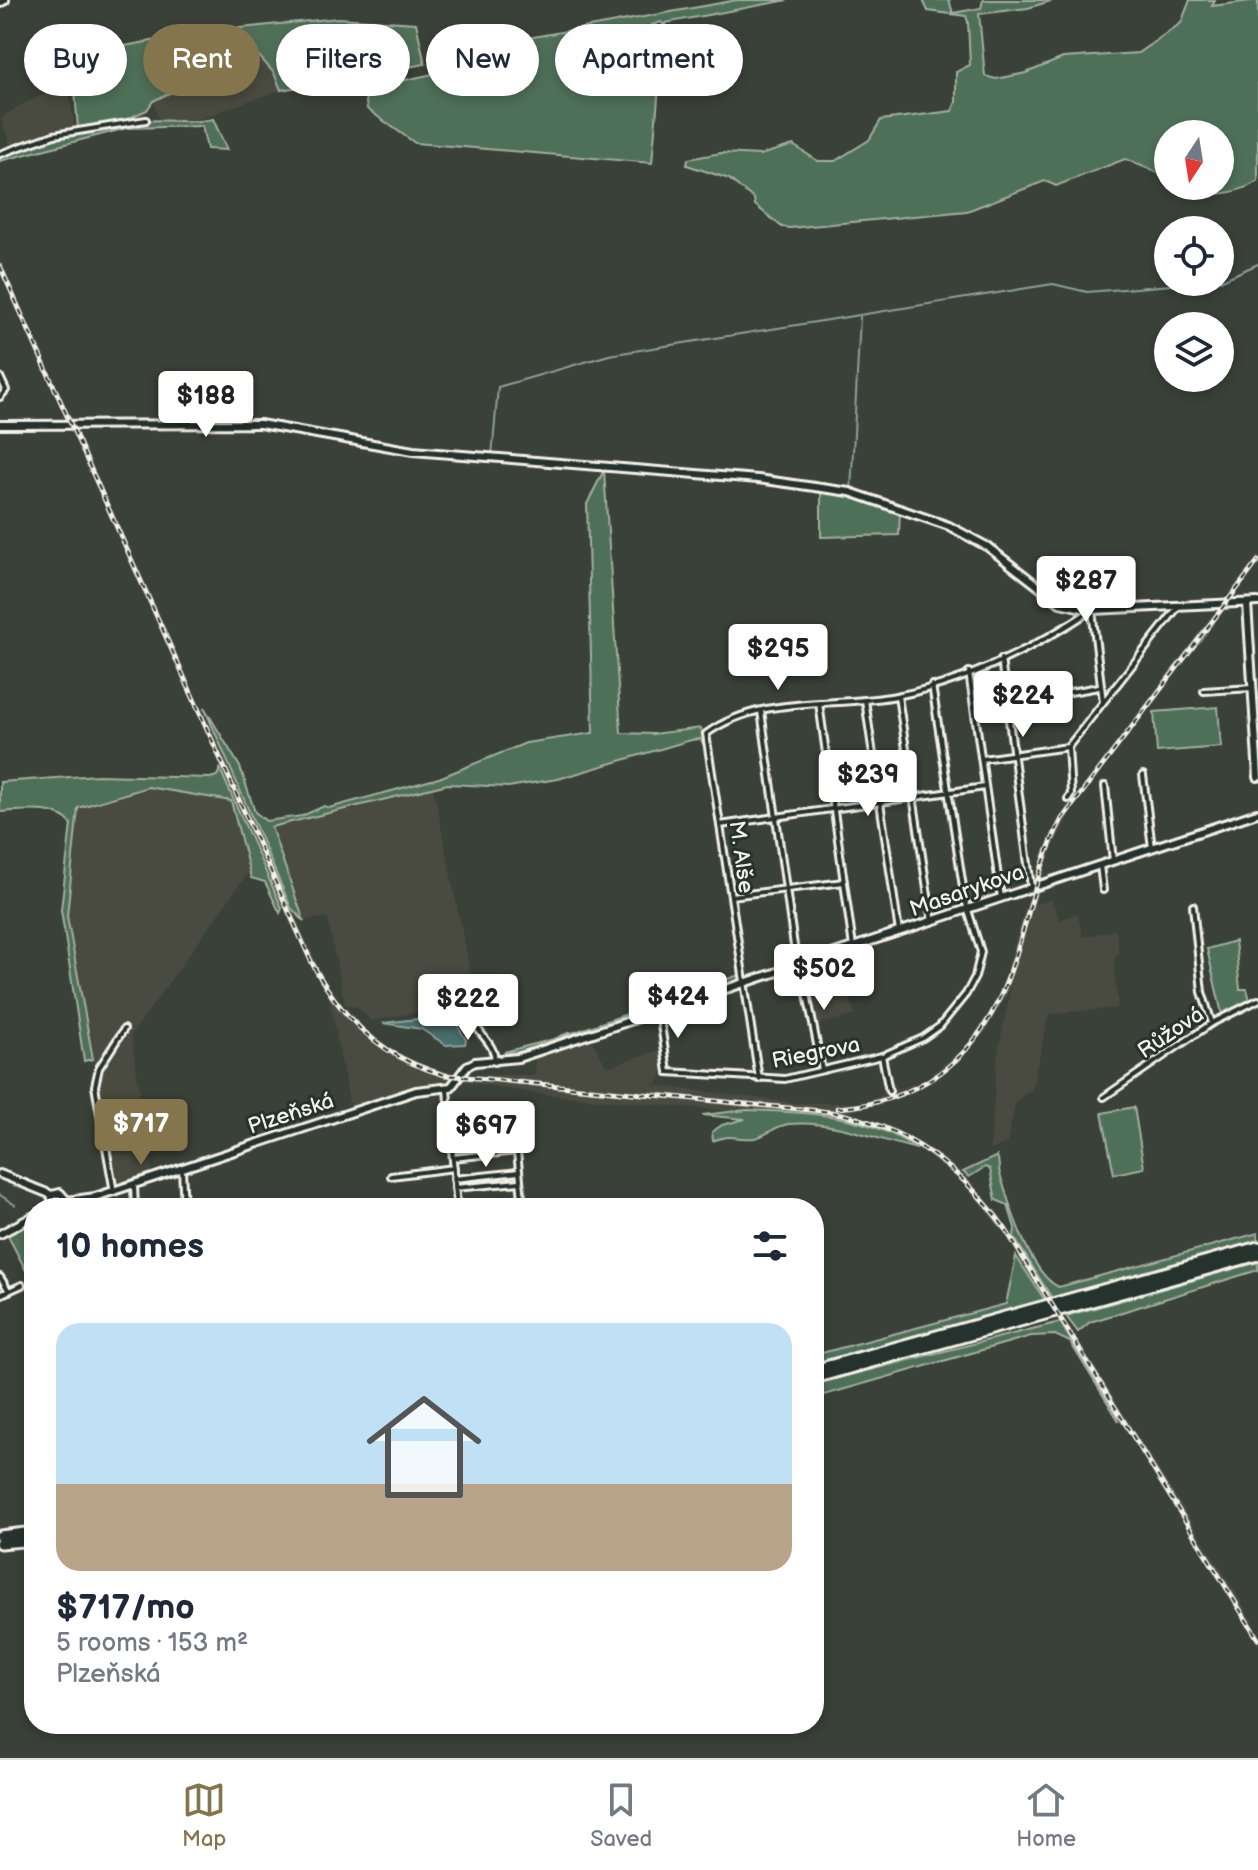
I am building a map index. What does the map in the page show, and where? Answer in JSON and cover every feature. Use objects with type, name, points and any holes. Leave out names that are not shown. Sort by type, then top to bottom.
[{"type":"highway","points":[[824,1367],[1258,1247]]},
{"type":"highway","points":[[824,1375],[1258,1255]]},
{"type":"highway","points":[[0,1536],[24,1533]]},
{"type":"highway","points":[[0,1543],[24,1541]]},
{"type":"street","points":[[0,154],[54,135],[146,120]]},
{"type":"street","points":[[0,377],[6,390],[0,397]]},
{"type":"street","points":[[0,425],[260,424],[413,451],[758,479],[850,492],[906,508],[949,526],[1016,567],[1060,603],[1092,610],[1258,602]]},
{"type":"street","points":[[1247,603],[1258,777]]},
{"type":"street","points":[[1068,799],[1071,794],[1068,747],[1180,605]]},
{"type":"street","points":[[822,1070],[787,889],[761,710],[898,696],[1040,643],[1092,610]]},
{"type":"street","points":[[1092,610],[1103,702]]},
{"type":"street","points":[[1001,659],[1031,888]]},
{"type":"street","points":[[969,672],[1001,898]]},
{"type":"street","name":"Riegrova","points":[[659,1011],[668,1072],[785,1079],[882,1056],[931,1032],[966,994],[981,952],[968,909],[932,685]]},
{"type":"street","points":[[1035,698],[1099,687]]},
{"type":"street","points":[[1204,691],[1252,688]]},
{"type":"street","points":[[898,696],[932,922]]},
{"type":"street","points":[[865,700],[899,932]]},
{"type":"street","points":[[819,703],[853,947]]},
{"type":"street","name":"M. Alše","points":[[759,1079],[706,734],[761,710]]},
{"type":"street","points":[[982,759],[1068,747]]},
{"type":"street","points":[[1143,775],[1152,848]]},
{"type":"street","points":[[1105,786],[1113,861]]},
{"type":"street","points":[[720,825],[985,787]]},
{"type":"street","name":"Masarykova","points":[[495,1062],[518,1058],[1258,814]]},
{"type":"street","points":[[1100,865],[1103,890]]},
{"type":"street","points":[[730,896],[844,882]]},
{"type":"street","points":[[1193,906],[1202,992],[1212,1023]]},
{"type":"street","name":"Růžová","points":[[1104,1097],[1212,1023],[1258,1000]]},
{"type":"street","points":[[456,1198],[447,1089],[467,1066],[495,1062],[494,1049],[476,1029],[472,1016]]},
{"type":"street","points":[[114,1192],[95,1086],[99,1068],[124,1029]]},
{"type":"street","points":[[882,1056],[889,1091]]},
{"type":"street","name":"Plzeňská","points":[[90,1198],[134,1186],[416,1091],[447,1089]]},
{"type":"street","points":[[514,1124],[522,1198]]},
{"type":"street","points":[[452,1150],[516,1143]]},
{"type":"street","points":[[453,1158],[517,1151]]},
{"type":"street","points":[[391,1176],[454,1168]]},
{"type":"street","points":[[182,1169],[183,1198]]},
{"type":"street","points":[[454,1179],[519,1172]]},
{"type":"street","name":"Plzeňská","points":[[0,1174],[52,1195],[62,1194],[63,1198]]},
{"type":"street","points":[[455,1188],[520,1182]]},
{"type":"street","points":[[134,1186],[135,1198]]},
{"type":"street","points":[[0,1234],[24,1221]]},
{"type":"street","points":[[0,1277],[9,1291]]},
{"type":"street","points":[[0,1295],[22,1285]]},
{"type":"shaded area","points":[[260,57],[276,78],[276,92],[198,119],[159,120],[153,101],[163,96],[260,96]]},
{"type":"shaded area","points":[[41,96],[70,96],[75,130],[11,147],[1,119],[18,106]]},
{"type":"shaded area","points":[[0,260],[322,975],[338,1001],[366,1032],[399,1054],[441,1071],[470,1075],[535,1075],[535,1057],[592,1041],[607,1067],[663,1049],[664,1068],[658,1083],[652,1085],[797,1103],[861,1103],[924,1080],[964,1048],[997,1001],[1043,851],[1059,817],[1258,555],[1258,566],[1251,576],[1072,809],[1050,854],[1035,904],[1052,900],[1060,920],[1077,913],[1083,937],[1116,930],[1119,952],[1114,959],[1118,1008],[1049,1014],[1032,1089],[1016,1101],[1007,1143],[990,1150],[997,1059],[1011,987],[987,1030],[950,1069],[902,1097],[848,1112],[898,1130],[935,1152],[967,1177],[996,1210],[1235,1591],[1258,1632],[1258,1646],[1230,1594],[1003,1232],[962,1182],[920,1150],[883,1131],[837,1117],[541,1094],[455,1080],[450,1085],[350,1107],[330,1001],[290,923],[0,272]]},
{"type":"shaded area","points":[[148,787],[231,801],[248,873],[131,1035],[152,1171],[116,1185],[67,916],[78,808]]},
{"type":"shaded area","points":[[433,787],[474,989],[487,1020],[486,1031],[477,1023],[475,1015],[457,1018],[427,1010],[372,1021],[357,1007],[345,1004],[327,917],[304,921],[271,827]]},
{"type":"shaded area","points":[[839,957],[855,1015],[816,1025],[804,969]]},
{"type":"green space","points":[[737,0],[788,0],[665,24],[605,24]]},
{"type":"green space","points":[[923,0],[949,0],[953,13],[981,8],[983,0],[1054,0],[1028,8],[979,14],[985,76],[996,79],[1026,73],[1063,58],[1138,53],[1181,23],[1190,0],[1215,0],[1212,6],[1258,0],[1258,181],[1234,191],[1234,120],[1154,120],[1154,171],[1125,159],[1056,186],[1045,181],[967,211],[790,228],[782,227],[729,179],[687,165],[688,159],[721,153],[760,155],[793,145],[818,161],[835,161],[869,140],[881,120],[952,111],[956,102],[956,72],[970,65],[968,22],[966,16],[928,11]]},
{"type":"green space","points":[[338,18],[416,23],[425,64],[410,67],[410,24],[279,24]]},
{"type":"green space","points":[[276,24],[276,78],[260,57],[260,26]]},
{"type":"green space","points":[[555,33],[555,96],[658,96],[652,163],[415,143],[367,109],[365,96],[410,96],[410,79],[426,76],[426,96],[539,96],[539,36]]},
{"type":"green space","points":[[143,43],[143,96],[163,96],[153,101],[147,110],[123,121],[78,129],[75,96],[127,96],[127,46]]},
{"type":"green space","points":[[213,119],[227,150],[207,149],[202,126],[127,128],[0,161],[0,155],[90,130],[145,121]]},
{"type":"green space","points":[[604,470],[621,733],[652,734],[701,728],[704,745],[700,739],[691,740],[558,779],[508,787],[448,784],[271,827],[304,921],[291,908],[204,707],[240,767],[255,812],[266,821],[302,816],[324,806],[329,808],[439,778],[526,743],[593,733],[587,504]]},
{"type":"green space","points":[[821,490],[864,498],[900,510],[899,535],[821,537]]},
{"type":"green space","points":[[1218,707],[1221,747],[1157,752],[1154,712]]},
{"type":"green space","points":[[220,769],[282,908],[280,913],[265,882],[251,878],[231,801],[148,787],[78,808],[67,916],[93,1059],[84,1061],[61,910],[71,824],[65,818],[48,812],[0,812],[0,782],[98,775],[210,778],[217,776]]},
{"type":"green space","points":[[1235,941],[1240,989],[1247,989],[1250,1000],[1222,1014],[1207,949]]},
{"type":"green space","points":[[739,975],[740,981],[586,1032],[574,1033]]},
{"type":"green space","points":[[555,1039],[530,1049],[504,1052]]},
{"type":"green space","points":[[1134,1107],[1144,1168],[1114,1174],[1102,1113]]},
{"type":"green space","points":[[747,1110],[813,1114],[857,1121],[898,1137],[917,1149],[838,1128],[806,1124],[784,1125],[755,1138],[729,1137],[713,1141],[712,1132],[722,1125],[745,1119],[702,1115]]},
{"type":"green space","points":[[997,1156],[1009,1202],[1030,1254],[1049,1280],[1059,1287],[1258,1233],[1258,1241],[1053,1300],[1014,1237],[1015,1228],[1008,1205],[996,1200],[990,1169],[985,1167],[969,1177],[963,1172]]},
{"type":"green space","points":[[24,1228],[24,1267],[7,1234]]},
{"type":"green space","points":[[1016,1256],[1046,1302],[824,1360],[824,1352],[1006,1304]]},
{"type":"green space","points":[[1258,1262],[1258,1270],[1090,1322],[1078,1332],[1066,1316]]},
{"type":"green space","points":[[1060,1322],[1119,1421],[1070,1342],[1055,1335],[1031,1336],[824,1395],[824,1381]]},
{"type":"water","points":[[426,1013],[454,1020],[466,1040],[465,1044],[446,1045],[421,1029],[383,1023],[417,1019]]},
{"type":"waterway","points":[[1234,275],[1258,264]]},
{"type":"waterway","points":[[492,456],[498,387],[609,355],[1053,284],[1087,292],[1154,286]]},
{"type":"waterway","points":[[851,491],[860,317]]},
{"type":"waterway","points":[[0,1195],[15,1205]]},
{"type":"railway","points":[[0,266],[311,961],[322,982],[350,1018],[365,1033],[402,1058],[445,1075],[831,1112],[884,1127],[930,1153],[971,1188],[1006,1230],[1258,1639]]},
{"type":"railway","points":[[837,1108],[878,1102],[904,1093],[940,1073],[968,1048],[989,1019],[1004,988],[1047,852],[1062,819],[1258,561]]}]
